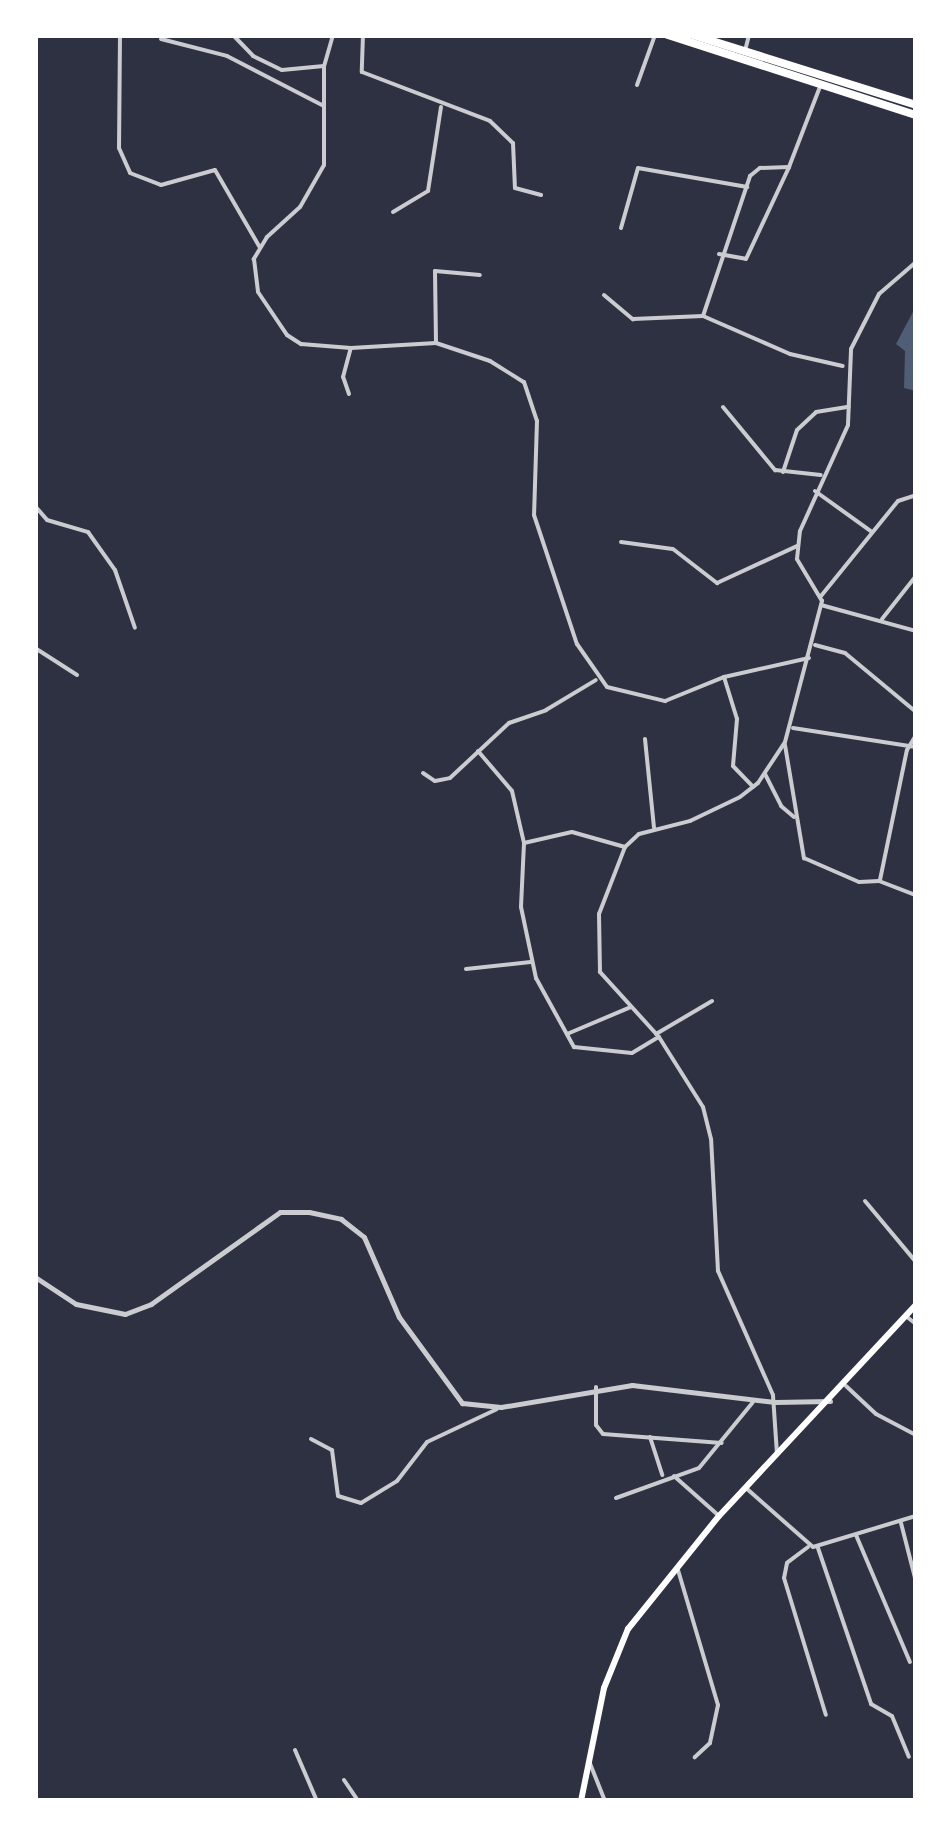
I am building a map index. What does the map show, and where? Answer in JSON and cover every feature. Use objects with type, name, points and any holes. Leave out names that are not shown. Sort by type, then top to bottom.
[{"type":"highway","points":[[668,35],[916,115]]},
{"type":"highway","points":[[693,35],[916,105]]},
{"type":"main road","points":[[581,1801],[617,1650],[676,1566],[719,1516],[846,1386],[916,1305]]},
{"type":"street","points":[[120,35],[119,148],[130,173],[161,185],[215,170],[259,246]]},
{"type":"street","points":[[233,35],[253,56],[282,70],[324,66]]},
{"type":"street","points":[[334,35],[324,66],[320,174],[300,207],[259,246],[253,274],[258,292],[292,340],[351,348],[436,343],[507,369],[536,402],[534,515],[567,621],[596,680],[655,701],[724,677],[809,658]]},
{"type":"street","points":[[362,35],[362,72],[498,127],[513,143],[515,188],[541,194]]},
{"type":"street","points":[[637,85],[655,35]]},
{"type":"street","points":[[746,51],[750,35]]},
{"type":"street","points":[[161,40],[227,56],[324,106]]},
{"type":"street","points":[[720,254],[746,259],[821,84]]},
{"type":"street","points":[[393,212],[428,192],[441,107]]},
{"type":"street","points":[[621,228],[638,168],[747,187]]},
{"type":"street","points":[[703,316],[720,254],[754,170],[788,168]]},
{"type":"street","points":[[35,204],[35,266]]},
{"type":"street","points":[[776,1454],[774,1402],[718,1271],[711,1139],[703,1106],[658,1036],[605,981],[597,944],[608,881],[625,847],[654,829],[718,810],[753,788],[784,742],[814,645],[821,605],[821,596],[797,560],[797,546],[822,474],[848,425],[846,367],[879,294],[916,262]]},
{"type":"street","points":[[436,343],[435,271],[480,274]]},
{"type":"street","points":[[604,294],[633,319],[703,316],[790,354],[846,367]]},
{"type":"street","points":[[349,394],[343,377],[351,348]]},
{"type":"street","points":[[723,408],[783,472],[822,474]]},
{"type":"street","points":[[783,472],[796,430],[816,412],[849,408]]},
{"type":"street","points":[[816,491],[873,533]]},
{"type":"street","points":[[821,596],[903,497],[916,496]]},
{"type":"street","points":[[35,506],[47,520],[88,532],[115,570],[136,628]]},
{"type":"street","points":[[621,542],[672,549],[717,583],[797,546]]},
{"type":"street","points":[[880,622],[916,576]]},
{"type":"street","points":[[821,605],[916,631]]},
{"type":"street","points":[[814,645],[845,653],[916,712]]},
{"type":"street","points":[[35,648],[77,675]]},
{"type":"street","points":[[724,677],[737,720],[732,761],[753,788]]},
{"type":"street","points":[[423,773],[436,781],[450,778],[508,723],[546,710],[596,680]]},
{"type":"street","points":[[790,728],[916,747]]},
{"type":"street","points":[[879,881],[908,748],[916,735]]},
{"type":"street","points":[[645,739],[654,829]]},
{"type":"street","points":[[784,742],[794,817],[808,861],[859,882],[879,881],[916,894]]},
{"type":"street","points":[[478,751],[512,791],[524,842],[521,907],[532,962],[566,1034],[579,1050],[632,1052],[712,1001]]},
{"type":"street","points":[[765,774],[781,806],[794,817]]},
{"type":"street","points":[[524,842],[572,832],[625,847]]},
{"type":"street","points":[[466,969],[532,962]]},
{"type":"street","points":[[566,1034],[632,1007]]},
{"type":"street","points":[[865,1201],[916,1262]]},
{"type":"street","points":[[35,1277],[76,1304],[125,1314],[151,1304],[280,1212],[342,1219],[364,1237],[398,1317],[449,1393],[462,1402],[501,1407]]},
{"type":"street","points":[[907,1317],[916,1324]]},
{"type":"street","points":[[846,1386],[876,1414],[916,1434]]},
{"type":"street","points":[[311,1438],[332,1450],[338,1496],[361,1503],[397,1481],[427,1442],[501,1407],[596,1387],[696,1389],[774,1402],[830,1402]]},
{"type":"street","points":[[596,1387],[600,1433],[722,1444]]},
{"type":"street","points":[[616,1498],[663,1477],[699,1468],[756,1399]]},
{"type":"street","points":[[650,1437],[663,1477]]},
{"type":"street","points":[[674,1476],[719,1516]]},
{"type":"street","points":[[746,1488],[809,1546],[818,1548],[916,1516]]},
{"type":"street","points":[[901,1523],[916,1582]]},
{"type":"street","points":[[856,1535],[910,1662]]},
{"type":"street","points":[[809,1546],[787,1562],[784,1578],[826,1715]]},
{"type":"street","points":[[818,1548],[872,1704],[892,1716],[910,1757]]},
{"type":"street","points":[[676,1566],[718,1705],[710,1743],[695,1756]]},
{"type":"street","points":[[295,1750],[316,1801]]},
{"type":"street","points":[[590,1761],[605,1801]]},
{"type":"street","points":[[344,1780],[358,1801]]},
{"type":"water","points":[[916,306],[916,391],[904,388],[905,351],[896,344]]}]
